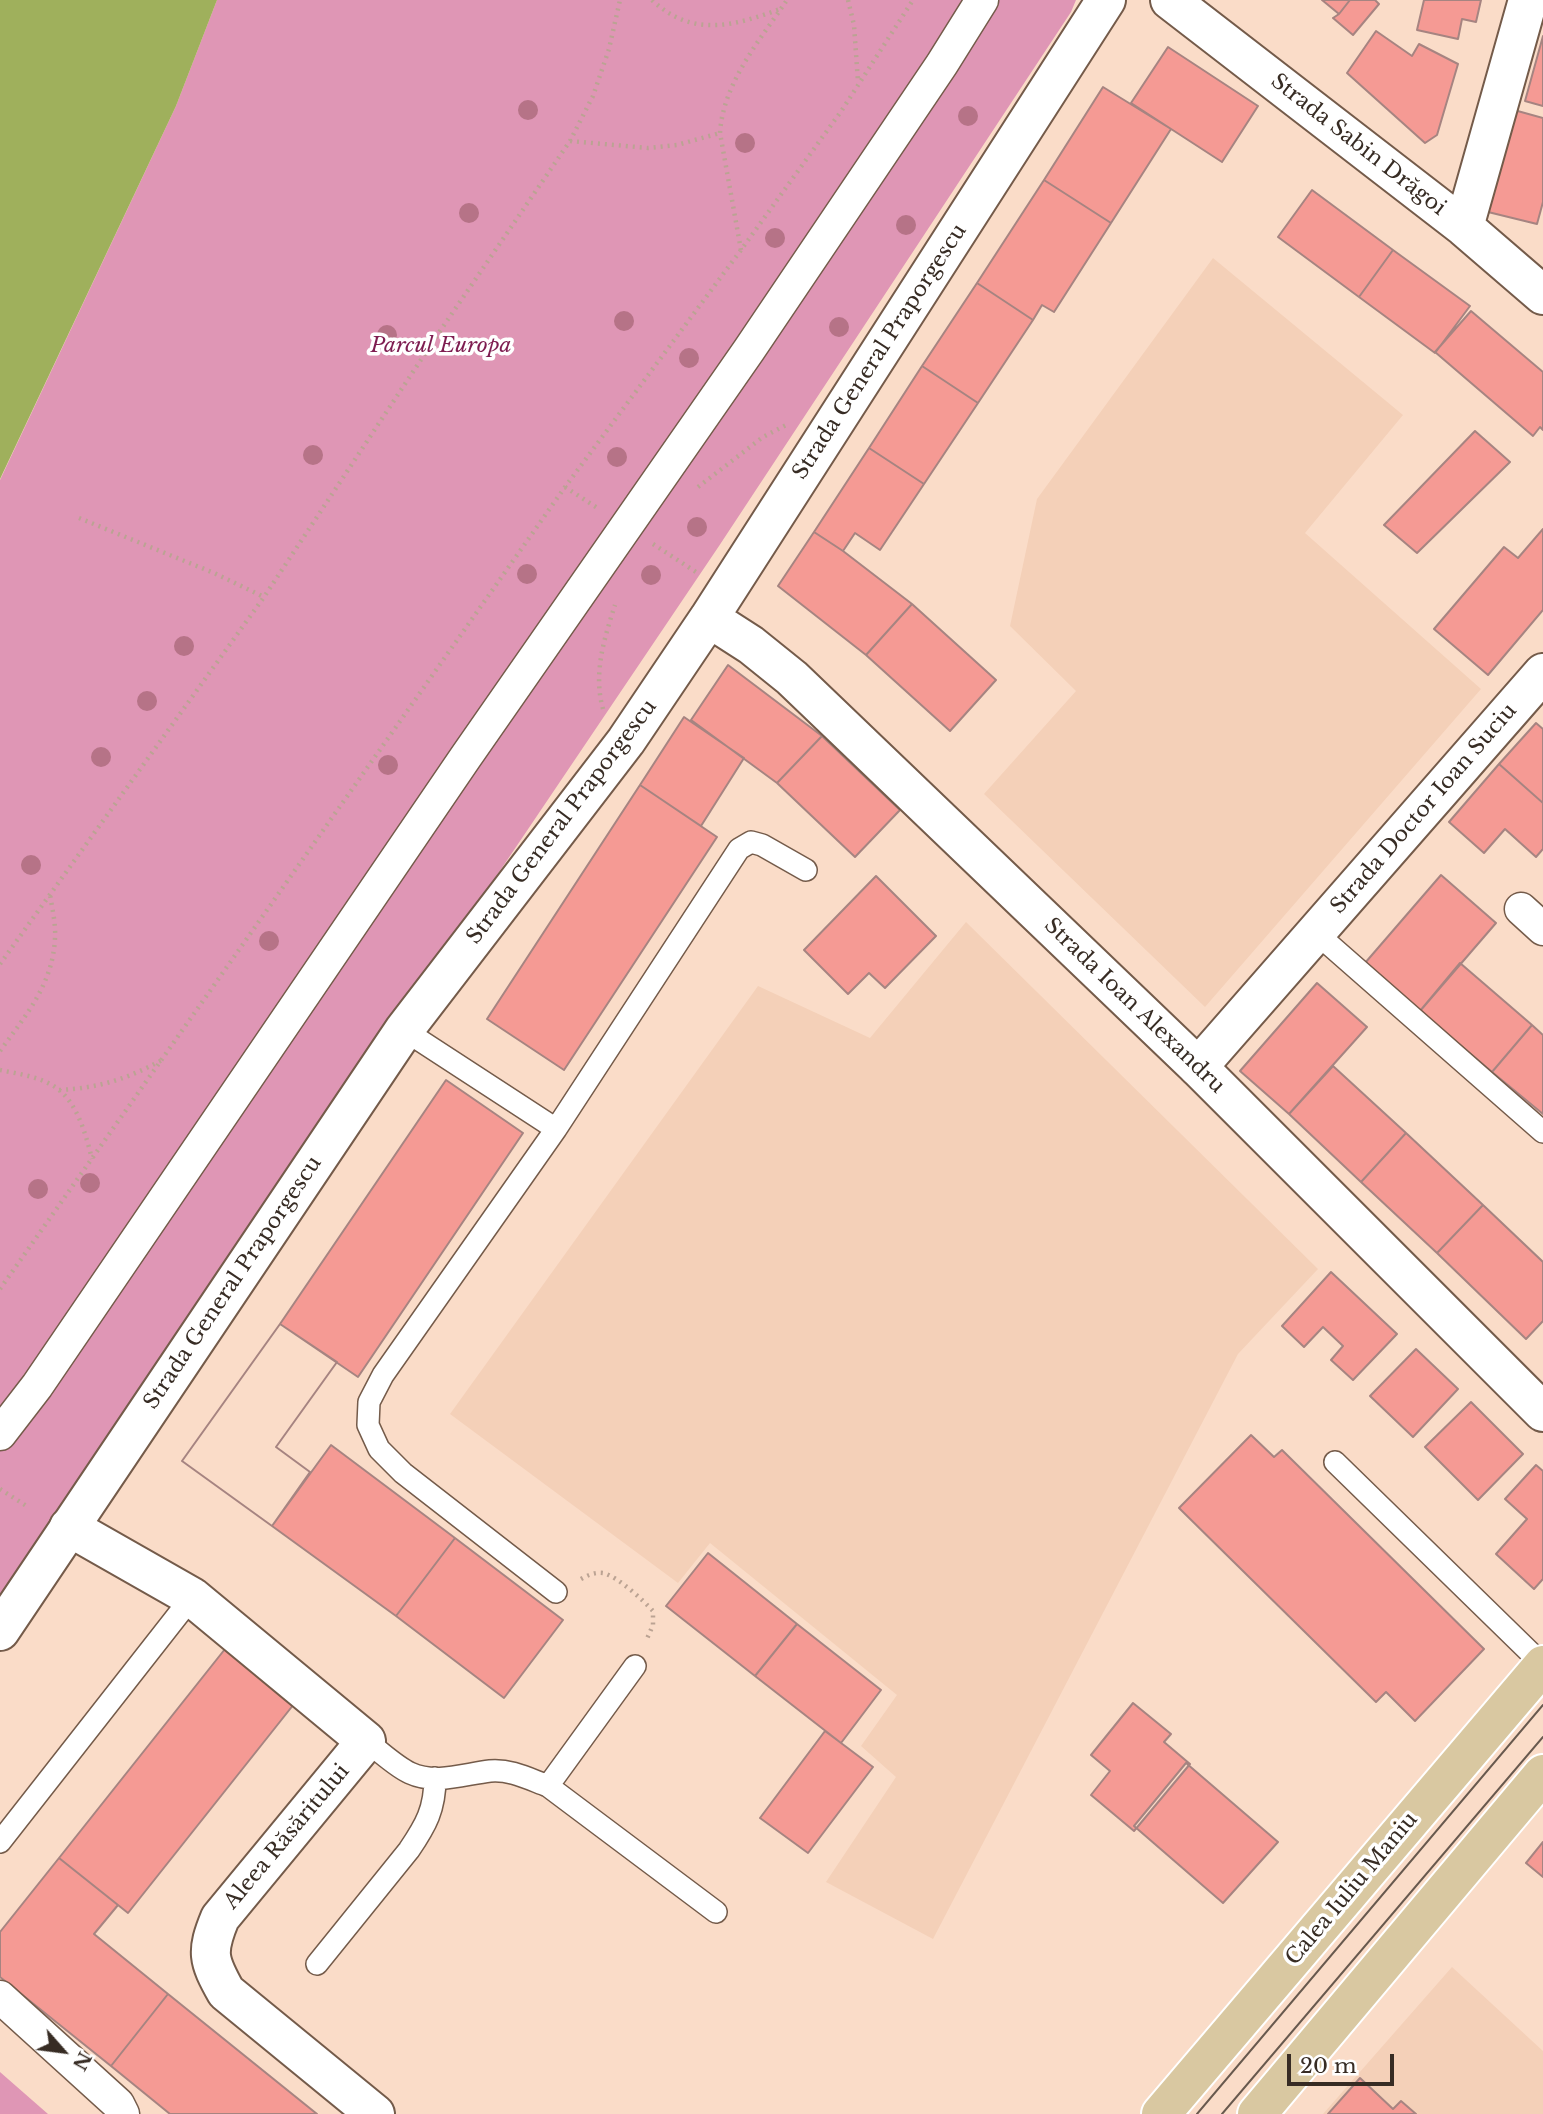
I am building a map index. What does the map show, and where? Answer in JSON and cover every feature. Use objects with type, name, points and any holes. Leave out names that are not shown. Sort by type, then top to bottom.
[{"type":"main road","name":"Calea Iuliu Maniu","points":[[1161,2114],[1543,1665]]},
{"type":"main road","points":[[1256,2114],[1543,1774]]},
{"type":"street","points":[[0,1434],[37,1386],[457,770],[749,350],[942,64],[982,0]]},
{"type":"street","name":"Strada General Praporgescu","points":[[0,1631],[404,1030],[626,741],[718,605],[1106,0]]},
{"type":"street","name":"Strada Sabin Drăgoi","points":[[1170,0],[1464,227],[1543,295]]},
{"type":"street","points":[[1464,227],[1528,0]]},
{"type":"street","name":"Strada Ioan Alexandru","points":[[718,605],[751,645],[792,678],[1539,1398]]},
{"type":"street","name":"Strada Doctor Ioan Suciu","points":[[1198,1067],[1315,932],[1539,684]]},
{"type":"street","points":[[69,1527],[192,1597],[366,1741]]},
{"type":"street","name":"Aleea Răsăritului","points":[[366,1741],[220,1918],[210,1942],[213,1969],[226,1992],[375,2114]]},
{"type":"street","points":[[0,1997],[118,2104],[122,2114]]},
{"type":"lane","points":[[556,1592],[402,1473],[379,1449],[368,1425],[369,1402],[383,1375],[556,1129],[738,849],[751,842],[762,845],[806,870]]},
{"type":"lane","name":"Strada Doctor Ioan Suciu","points":[[1315,932],[1543,1132]]},
{"type":"lane","points":[[404,1030],[556,1129]]},
{"type":"lane","points":[[1335,1462],[1543,1665]]},
{"type":"lane","points":[[0,1842],[192,1597]]},
{"type":"lane","points":[[548,1786],[635,1666]]},
{"type":"lane","points":[[366,1741],[411,1773],[435,1779],[492,1771],[516,1773],[548,1786],[716,1912]]},
{"type":"lane","points":[[317,1964],[422,1831],[433,1805],[435,1779]]},
{"type":"path","points":[[0,964],[264,597],[570,141],[593,96],[620,0]]},
{"type":"path","points":[[652,0],[677,18],[700,25],[722,26],[781,9]]},
{"type":"path","points":[[741,250],[720,133],[721,116],[730,89],[787,0]]},
{"type":"path","points":[[848,0],[854,25],[858,84]]},
{"type":"path","points":[[0,1289],[565,487],[741,250],[858,84],[913,0]]},
{"type":"path","points":[[570,141],[648,148],[677,145],[720,133]]},
{"type":"path","points":[[691,493],[762,437],[795,421],[809,419],[831,428]]},
{"type":"path","points":[[79,518],[214,573],[264,597]]},
{"type":"path","points":[[650,542],[718,605]]},
{"type":"path","points":[[616,602],[603,643],[599,675],[600,697],[604,712],[626,741]]},
{"type":"path","points":[[0,1051],[37,999],[51,969],[55,936],[50,894]]},
{"type":"path","points":[[59,1090],[109,1083],[132,1076],[163,1060]]},
{"type":"path","points":[[0,1070],[43,1082],[59,1090],[79,1119],[92,1160]]},
{"type":"path","points":[[0,1489],[28,1507]]},
{"type":"path","points":[[556,1592],[590,1574],[602,1573],[644,1601],[653,1611],[653,1625],[635,1666]]},
{"type":"shaded area","points":[[0,0],[217,0],[176,106],[0,479]]},
{"type":"shaded area","points":[[1213,258],[1403,415],[1305,533],[1481,689],[1205,1007],[984,794],[1076,691],[1010,626],[1037,499]]},
{"type":"shaded area","points":[[966,922],[1318,1269],[1238,1354],[933,1939],[826,1882],[896,1777],[861,1746],[897,1695],[710,1543],[678,1583],[450,1414],[758,986],[870,1038]]},
{"type":"shaded area","points":[[1452,1967],[1543,2051],[1543,2114],[1323,2114]]},
{"type":"green space","name":"Parcul Europa","points":[[217,0],[1076,0],[1071,12],[719,546],[0,1612],[0,480],[176,106]]},
{"type":"green space","points":[[0,2072],[48,2114],[0,2114]]},
{"type":"building","points":[[1322,0],[1350,0],[1339,14]]},
{"type":"building","points":[[1350,0],[1375,0],[1379,4],[1353,35],[1333,18]]},
{"type":"building","points":[[1424,0],[1481,0],[1476,22],[1462,19],[1458,39],[1417,30]]},
{"type":"building","points":[[1376,31],[1412,56],[1419,44],[1458,64],[1437,135],[1425,143],[1347,73]]},
{"type":"building","points":[[1543,36],[1543,106],[1525,101]]},
{"type":"building","points":[[1168,47],[1258,106],[1222,162],[1131,103]]},
{"type":"building","points":[[1103,87],[1171,129],[1111,223],[1044,180]]},
{"type":"building","points":[[1514,110],[1543,118],[1543,202],[1537,224],[1488,212]]},
{"type":"building","points":[[1044,180],[1111,223],[1054,312],[1042,305],[1033,320],[977,283]]},
{"type":"building","points":[[1312,190],[1393,250],[1359,297],[1278,237]]},
{"type":"building","points":[[1393,250],[1470,306],[1435,353],[1359,297]]},
{"type":"building","points":[[977,283],[1033,320],[978,403],[922,366]]},
{"type":"building","points":[[1471,311],[1543,372],[1543,430],[1540,427],[1533,436],[1435,352]]},
{"type":"building","points":[[922,366],[978,403],[924,484],[869,448]]},
{"type":"building","points":[[1475,431],[1510,462],[1417,553],[1384,525]]},
{"type":"building","points":[[869,448],[924,484],[880,550],[855,533],[843,551],[814,532]]},
{"type":"building","points":[[1543,529],[1543,610],[1488,675],[1434,629],[1504,547],[1518,558]]},
{"type":"building","points":[[814,532],[912,604],[866,655],[778,586]]},
{"type":"building","points":[[912,604],[996,680],[950,731],[866,655]]},
{"type":"building","points":[[728,665],[822,736],[777,783],[691,720]]},
{"type":"building","points":[[684,717],[744,758],[701,826],[640,785]]},
{"type":"building","points":[[1536,723],[1543,729],[1543,803],[1499,764]]},
{"type":"building","points":[[822,736],[900,810],[855,857],[777,783]]},
{"type":"building","points":[[1499,764],[1543,803],[1543,849],[1536,857],[1505,829],[1484,853],[1449,822]]},
{"type":"building","points":[[640,785],[717,837],[564,1070],[487,1019]]},
{"type":"building","points":[[1441,875],[1496,923],[1420,1011],[1365,963]]},
{"type":"building","points":[[876,876],[936,936],[885,988],[869,973],[848,994],[804,950]]},
{"type":"building","points":[[1460,963],[1532,1025],[1492,1072],[1420,1011]]},
{"type":"building","points":[[1317,983],[1367,1027],[1289,1114],[1240,1071]]},
{"type":"building","points":[[1532,1025],[1543,1035],[1543,1114],[1492,1072]]},
{"type":"building","points":[[1333,1066],[1406,1133],[1361,1182],[1289,1114]]},
{"type":"building","points":[[446,1080],[523,1133],[358,1377],[280,1324]]},
{"type":"building","points":[[1406,1133],[1483,1205],[1437,1253],[1361,1182]]},
{"type":"building","points":[[1483,1205],[1543,1262],[1543,1321],[1526,1339],[1437,1253]]},
{"type":"building","points":[[1331,1272],[1397,1334],[1353,1380],[1331,1360],[1343,1346],[1323,1327],[1304,1347],[1282,1326]]},
{"type":"building","points":[[280,1324],[337,1362],[276,1447],[310,1472],[272,1526],[182,1461]]},
{"type":"building","points":[[280,1324],[337,1362],[276,1447],[310,1472],[272,1526],[182,1461]]},
{"type":"building","points":[[1416,1349],[1458,1389],[1413,1437],[1370,1396]]},
{"type":"building","points":[[1471,1402],[1523,1454],[1478,1500],[1425,1447]]},
{"type":"building","points":[[1251,1435],[1274,1457],[1282,1450],[1484,1649],[1415,1721],[1386,1692],[1376,1702],[1179,1508]]},
{"type":"building","points":[[331,1445],[455,1538],[396,1616],[272,1526]]},
{"type":"building","points":[[1536,1465],[1543,1471],[1543,1579],[1534,1589],[1496,1554],[1527,1519],[1505,1499]]},
{"type":"building","points":[[455,1538],[563,1620],[504,1698],[396,1616]]},
{"type":"building","points":[[708,1553],[797,1624],[755,1676],[666,1606]]},
{"type":"building","points":[[797,1624],[881,1690],[841,1743],[755,1676]]},
{"type":"building","points":[[225,1649],[294,1704],[128,1913],[59,1858]]},
{"type":"building","points":[[1133,1703],[1171,1734],[1164,1742],[1190,1764],[1134,1831],[1091,1795],[1110,1771],[1091,1755]]},
{"type":"building","points":[[825,1731],[873,1767],[808,1853],[760,1818]]},
{"type":"building","points":[[1186,1763],[1278,1842],[1223,1903],[1134,1826]]},
{"type":"building","points":[[1543,1842],[1543,1877],[1526,1863]]},
{"type":"building","points":[[59,1858],[118,1905],[94,1934],[168,1994],[111,2066],[0,1977],[0,1932]]},
{"type":"building","points":[[168,1994],[317,2114],[170,2114],[111,2066]]},
{"type":"building","points":[[1360,2078],[1393,2109],[1401,2101],[1416,2114],[1328,2114]]},
{"type":"tram line","points":[[1197,2114],[1543,1705]]},
{"type":"tram line","points":[[1222,2114],[1543,1737]]}]
